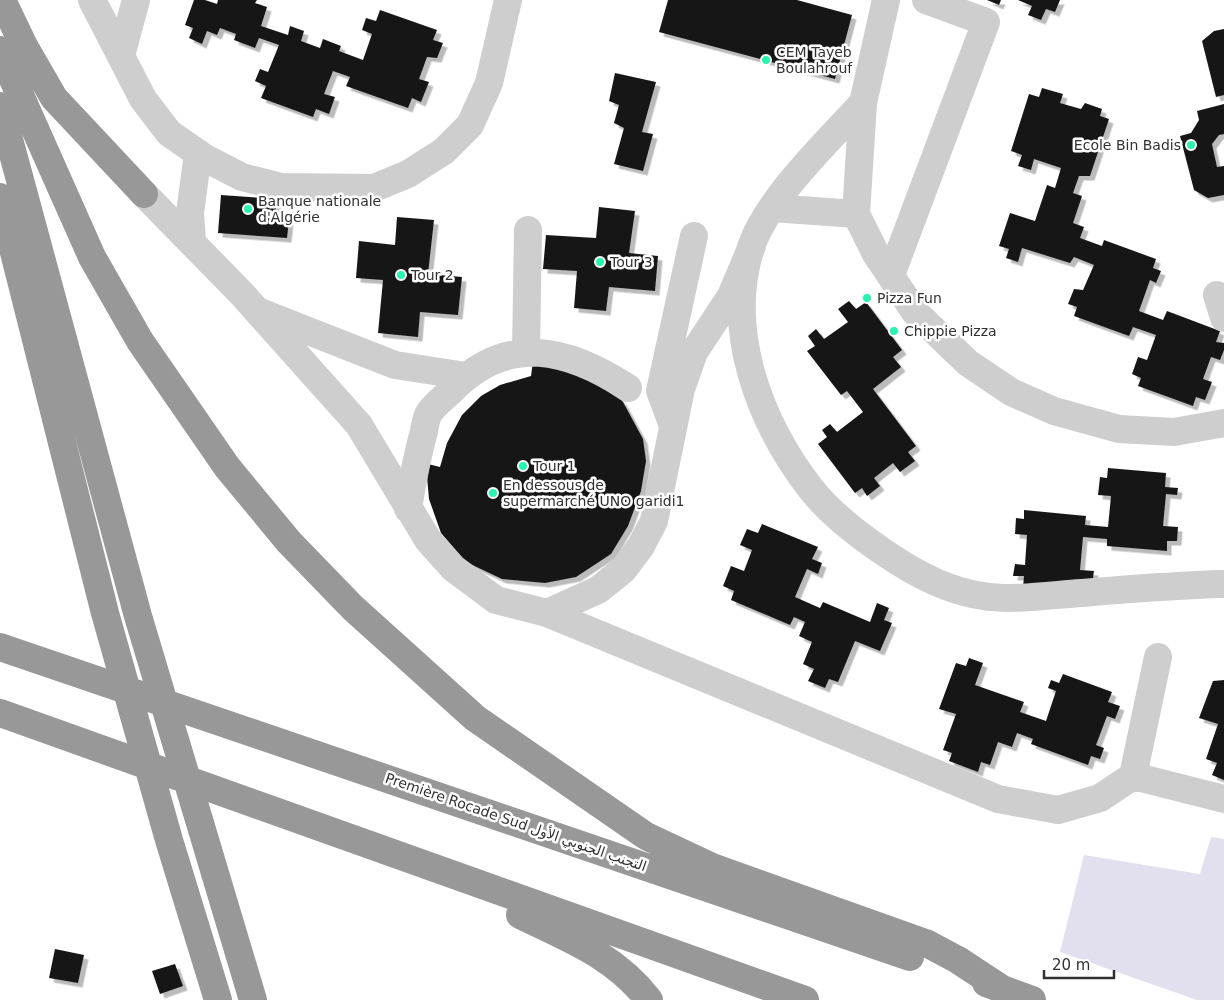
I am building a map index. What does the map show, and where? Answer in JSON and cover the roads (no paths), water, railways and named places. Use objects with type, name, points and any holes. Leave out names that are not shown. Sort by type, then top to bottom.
[{"type":"highway","points":[[2,0],[24,46],[54,98],[144,194]]},
{"type":"highway","points":[[0,50],[92,257],[140,341],[227,467],[290,542],[353,608],[475,718],[646,836],[712,867],[928,944],[958,960],[1002,989]]},
{"type":"highway","points":[[0,106],[138,616],[253,1000]]},
{"type":"highway","points":[[0,197],[105,613],[169,840],[218,1000]]},
{"type":"highway","name":"Première Rocade Sud التجنب الجنوبي الأول","points":[[0,647],[1032,1000]]},
{"type":"highway","points":[[0,713],[805,1000]]},
{"type":"highway","points":[[449,874],[478,895],[579,943],[607,959],[634,981],[649,1000]]},
{"type":"street","points":[[92,0],[143,99],[169,133],[242,177],[281,187],[374,188],[408,174],[444,151],[470,125],[489,83],[508,0]]},
{"type":"street","points":[[121,56],[136,0]]},
{"type":"street","points":[[886,0],[863,103],[856,214],[876,254],[915,312],[968,363],[1011,392],[1054,411],[1119,429],[1174,432],[1224,423]]},
{"type":"street","points":[[891,275],[986,22],[926,0]]},
{"type":"street","points":[[546,613],[598,590],[623,570],[641,546],[654,521],[681,389],[694,352],[731,296],[752,246],[772,208],[863,103]]},
{"type":"street","points":[[192,241],[190,213],[198,152]]},
{"type":"street","points":[[144,194],[192,241],[359,425],[428,540],[453,568],[496,600],[546,613],[998,799],[1058,810],[1100,798],[1133,776],[1158,657]]},
{"type":"street","points":[[772,208],[856,214]]},
{"type":"street","points":[[526,351],[528,230]]},
{"type":"street","points":[[509,604],[575,591],[614,565],[636,539],[649,514],[664,455],[674,429],[660,391],[694,236]]},
{"type":"street","points":[[752,246],[743,285],[743,326],[749,364],[762,405],[786,453],[813,491],[858,534],[903,566],[939,584],[984,596],[1040,596],[1161,585],[1224,584]]},
{"type":"street","points":[[254,310],[395,365],[466,376]]},
{"type":"street","points":[[408,509],[414,468],[429,413],[466,376],[496,359],[526,351],[562,355],[601,370],[628,388]]},
{"type":"street","points":[[1133,776],[1224,799]]},
{"type":"place","name":"CEM Tayeb Boulahrouf","points":[[766,60]]},
{"type":"place","name":"Ecole Bin Badis","points":[[1191,145]]},
{"type":"place","name":"Banque nationale d'Algérie","points":[[248,209]]},
{"type":"place","name":"Tour 3","points":[[600,262]]},
{"type":"place","name":"Tour 2","points":[[401,275]]},
{"type":"place","name":"Pizza Fun","points":[[867,298]]},
{"type":"place","name":"Chippie Pizza","points":[[894,331]]},
{"type":"place","name":"Tour 1","points":[[523,466]]},
{"type":"place","name":"En dessous de supermarché UNO garidi1","points":[[493,493]]}]
